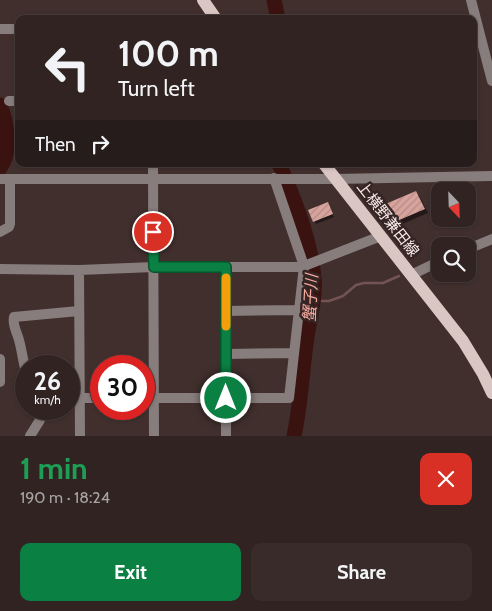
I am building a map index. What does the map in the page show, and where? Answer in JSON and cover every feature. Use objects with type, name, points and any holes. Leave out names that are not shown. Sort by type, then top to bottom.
[{"type":"main road","points":[[203,0],[213,15]]},
{"type":"main road","name":"上横野兼田線","points":[[326,167],[463,342],[492,393]]},
{"type":"street","points":[[471,0],[475,15]]},
{"type":"street","points":[[477,23],[492,81]]},
{"type":"street","points":[[0,29],[15,29]]},
{"type":"street","points":[[151,355],[154,267],[153,167]]},
{"type":"street","points":[[0,232],[9,227],[10,224],[5,179],[335,179],[492,176]]},
{"type":"street","points":[[155,398],[289,398],[304,266],[276,178]]},
{"type":"street","points":[[0,268],[79,270],[154,267],[304,266],[381,236]]},
{"type":"street","points":[[476,246],[492,239]]},
{"type":"street","points":[[411,275],[431,265]]},
{"type":"street","points":[[226,267],[226,436]]},
{"type":"street","points":[[79,270],[79,355]]},
{"type":"street","points":[[226,311],[299,310]]},
{"type":"street","points":[[21,355],[20,342],[13,322],[14,317],[79,311]]},
{"type":"street","points":[[226,354],[294,353]]},
{"type":"street","points":[[0,358],[0,382]]},
{"type":"street","points":[[30,436],[39,420]]},
{"type":"street","points":[[80,420],[80,436]]},
{"type":"street","points":[[152,420],[154,436]]},
{"type":"building","points":[[416,191],[425,209],[390,224],[383,205]]},
{"type":"building","points":[[328,202],[333,214],[313,222],[308,210]]},
{"type":"waterway","name":"蟹子川","points":[[274,0],[277,15]]},
{"type":"waterway","points":[[0,105],[5,120],[7,137],[6,154],[0,168]]},
{"type":"waterway","name":"蟹子川","points":[[280,167],[301,219],[314,277],[313,300],[294,436]]},
{"type":"waterway","points":[[314,301],[329,301],[343,296],[356,285],[383,283],[399,276]]},
{"type":"slow traffic","points":[[226,278],[226,326]]},
{"type":"route","points":[[153,232],[154,267],[226,267],[226,398]]}]
